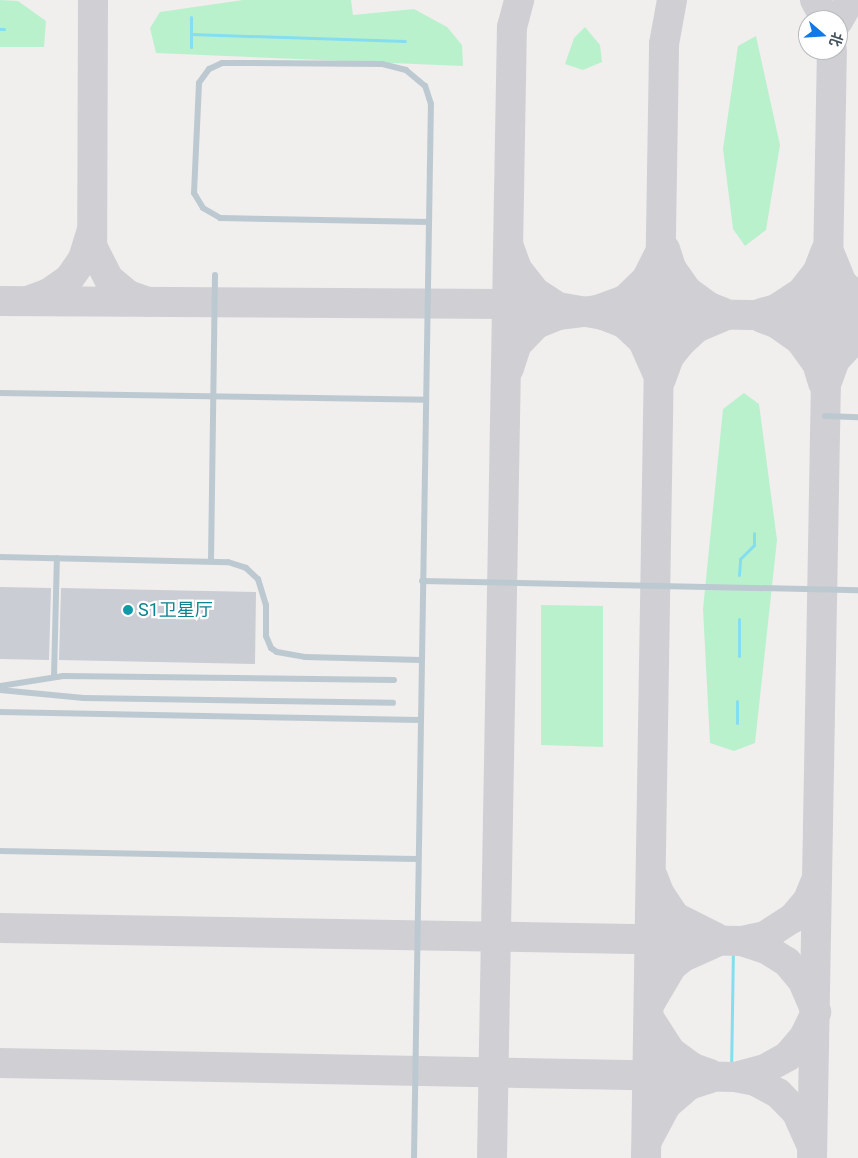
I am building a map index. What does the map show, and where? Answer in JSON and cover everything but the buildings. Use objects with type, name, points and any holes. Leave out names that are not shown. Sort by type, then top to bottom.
[{"type":"lane","points":[[414,1158],[417,859],[426,400],[431,104],[425,86],[406,70],[382,64],[222,62],[209,69],[199,83],[194,193],[203,208],[220,218],[429,222]]},
{"type":"lane","points":[[211,561],[215,275]]},
{"type":"lane","points":[[0,392],[426,400]]},
{"type":"lane","points":[[825,416],[858,417]]},
{"type":"lane","points":[[0,557],[211,561],[238,565],[258,579],[266,605],[266,636],[271,648],[277,652],[305,657],[421,660]]},
{"type":"lane","points":[[54,677],[57,558]]},
{"type":"lane","points":[[422,581],[858,590]]},
{"type":"lane","points":[[0,688],[54,677],[394,680]]},
{"type":"lane","points":[[0,688],[84,698],[393,703]]},
{"type":"lane","points":[[0,712],[420,720]]},
{"type":"lane","points":[[0,851],[417,859]]},
{"type":"green space","points":[[0,0],[18,1],[46,21],[44,47],[0,47]]},
{"type":"green space","points":[[243,0],[351,0],[353,15],[414,9],[447,27],[462,45],[463,66],[156,53],[150,28],[160,12]]},
{"type":"green space","points":[[585,27],[600,45],[602,62],[583,70],[565,64],[574,38]]},
{"type":"green space","points":[[756,36],[780,145],[766,230],[745,246],[733,229],[723,149],[738,46]]},
{"type":"green space","points":[[744,393],[759,404],[777,540],[755,743],[734,751],[710,743],[703,609],[723,409]]},
{"type":"green space","points":[[541,605],[603,606],[603,747],[541,745]]},
{"type":"waterway","points":[[191,17],[191,47]]},
{"type":"waterway","points":[[191,34],[405,41]]},
{"type":"waterway","points":[[739,575],[740,559],[754,545],[754,533]]},
{"type":"waterway","points":[[739,619],[739,656]]},
{"type":"waterway","points":[[737,701],[737,723]]},
{"type":"waterway","points":[[731,1074],[733,946]]},
{"type":"taxiway","points":[[93,0],[92,246],[109,279],[128,295],[148,302]]},
{"type":"taxiway","points":[[492,1158],[512,27],[519,0]]},
{"type":"taxiway","points":[[646,1158],[664,44],[672,0]]},
{"type":"taxiway","points":[[815,0],[820,10]]},
{"type":"taxiway","points":[[844,10],[850,0]]},
{"type":"taxiway","points":[[812,1158],[832,60]]},
{"type":"taxiway","points":[[30,300],[49,293],[69,279],[83,259],[91,232]]},
{"type":"taxiway","points":[[509,247],[517,269],[535,292],[558,307],[603,315],[624,323],[643,341],[657,372]]},
{"type":"taxiway","points":[[665,249],[671,268],[687,291],[709,307],[722,312]]},
{"type":"taxiway","points":[[762,313],[776,309],[801,293],[818,271],[826,250]]},
{"type":"taxiway","points":[[509,368],[517,344],[536,324],[558,315],[597,310],[625,300],[646,280],[660,252]]},
{"type":"taxiway","points":[[830,254],[842,283],[858,299]]},
{"type":"taxiway","points":[[0,301],[506,304],[584,312],[858,317]]},
{"type":"taxiway","points":[[661,379],[669,357],[679,344],[696,328],[727,315]]},
{"type":"taxiway","points":[[762,318],[776,323],[800,340],[817,363],[823,383]]},
{"type":"taxiway","points":[[828,379],[835,360],[858,335]]},
{"type":"taxiway","points":[[653,877],[659,893],[675,917],[715,937]]},
{"type":"taxiway","points":[[0,928],[742,941],[765,936],[793,918],[808,900],[817,878]]},
{"type":"taxiway","points":[[735,1077],[765,1069],[788,1056],[804,1037],[816,1012],[803,981],[787,962],[766,949],[742,941]]},
{"type":"taxiway","points":[[649,1005],[672,966],[683,957],[715,943]]},
{"type":"taxiway","points":[[649,1018],[671,1052],[693,1068],[710,1074]]},
{"type":"taxiway","points":[[0,1063],[735,1077],[755,1081],[778,1093],[797,1113],[811,1145]]},
{"type":"taxiway","points":[[648,1139],[666,1105],[689,1085],[710,1078]]},
{"type":"place","name":"S1卫星厅","points":[[128,610]]}]
